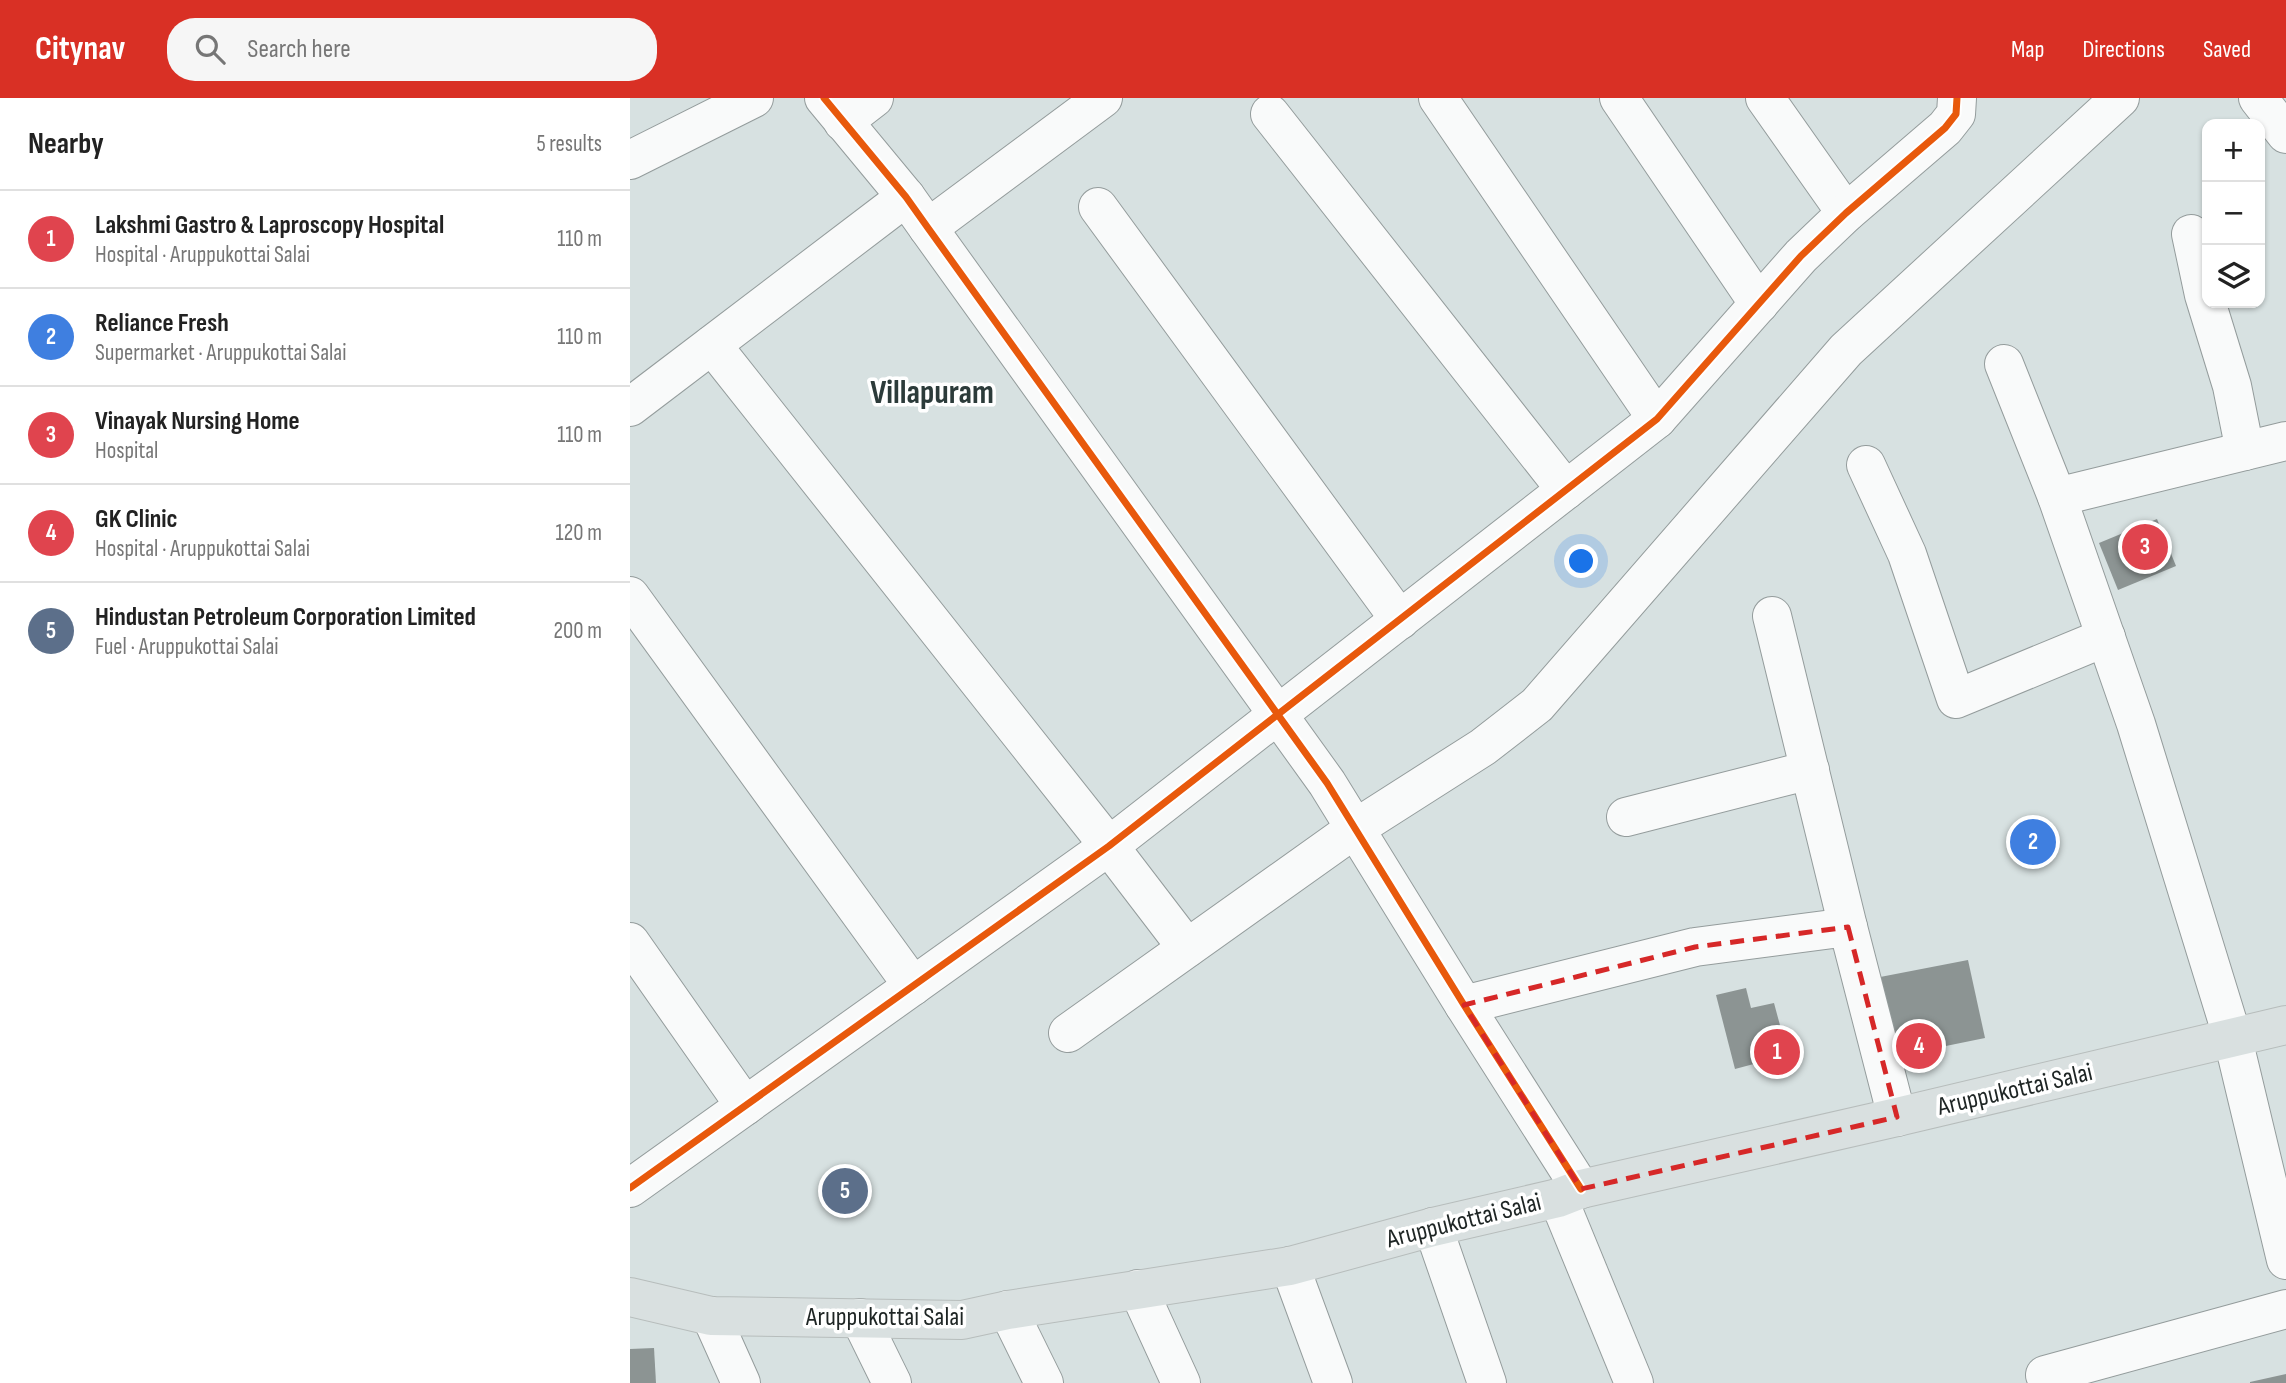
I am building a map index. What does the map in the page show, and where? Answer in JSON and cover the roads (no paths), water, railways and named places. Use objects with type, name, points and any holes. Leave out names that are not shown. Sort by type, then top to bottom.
[{"type":"main road","name":"Aruppukottai Salai","points":[[630,1297],[711,1316],[962,1320],[1008,1310],[1290,1266],[1569,1194],[2286,1025]]},
{"type":"street","points":[[630,160],[754,98]]},
{"type":"street","points":[[874,98],[834,110],[928,228],[1327,783],[1464,1006],[1569,1194],[1634,1383]]},
{"type":"street","points":[[928,228],[1103,98]]},
{"type":"street","points":[[1438,98],[1657,419]]},
{"type":"street","points":[[1619,98],[1759,304]]},
{"type":"street","points":[[1765,98],[1846,213]]},
{"type":"street","points":[[630,1188],[1109,846],[1657,419],[1801,256],[1846,213],[1945,128],[1956,114],[1957,98]]},
{"type":"street","points":[[1068,1033],[1356,828],[1483,747],[1537,705],[1846,350],[2120,98]]},
{"type":"street","points":[[2258,98],[2286,134]]},
{"type":"street","points":[[1270,114],[1566,490]]},
{"type":"street","points":[[630,407],[906,198]]},
{"type":"street","points":[[1098,207],[1400,620]]},
{"type":"street","points":[[2191,234],[2204,295],[2232,386],[2245,451]]},
{"type":"street","points":[[712,345],[1187,948]]},
{"type":"street","points":[[2004,364],[2057,497],[2136,724],[2234,1039],[2286,1260]]},
{"type":"street","points":[[2057,497],[2286,441]]},
{"type":"street","points":[[1866,465],[1907,554],[1956,699],[2106,637]]},
{"type":"street","points":[[630,596],[913,986]]},
{"type":"street","points":[[1772,616],[1897,1118]]},
{"type":"street","points":[[1626,817],[1810,770]]},
{"type":"street","points":[[1464,1006],[1695,947],[1848,927]]},
{"type":"street","points":[[630,942],[746,1106]]},
{"type":"street","points":[[1433,1227],[1487,1383]]},
{"type":"street","points":[[1290,1266],[1333,1383]]},
{"type":"street","points":[[1138,1289],[1181,1383]]},
{"type":"street","points":[[2045,1376],[2286,1309]]},
{"type":"street","points":[[1008,1310],[1044,1383]]},
{"type":"street","points":[[711,1316],[741,1383]]},
{"type":"street","points":[[860,1318],[892,1383]]},
{"type":"place","name":"Vinayak Nursing Home","points":[[2145,547]]},
{"type":"place","name":"Reliance Fresh","points":[[2033,842]]},
{"type":"place","name":"GK Clinic","points":[[1919,1046]]},
{"type":"place","name":"Lakshmi Gastro & Laproscopy Hospital","points":[[1777,1052]]},
{"type":"place","name":"Hindustan Petroleum Corporation Limited","points":[[845,1191]]},
{"type":"district","name":"Villapuram","points":[[932,393]]}]
